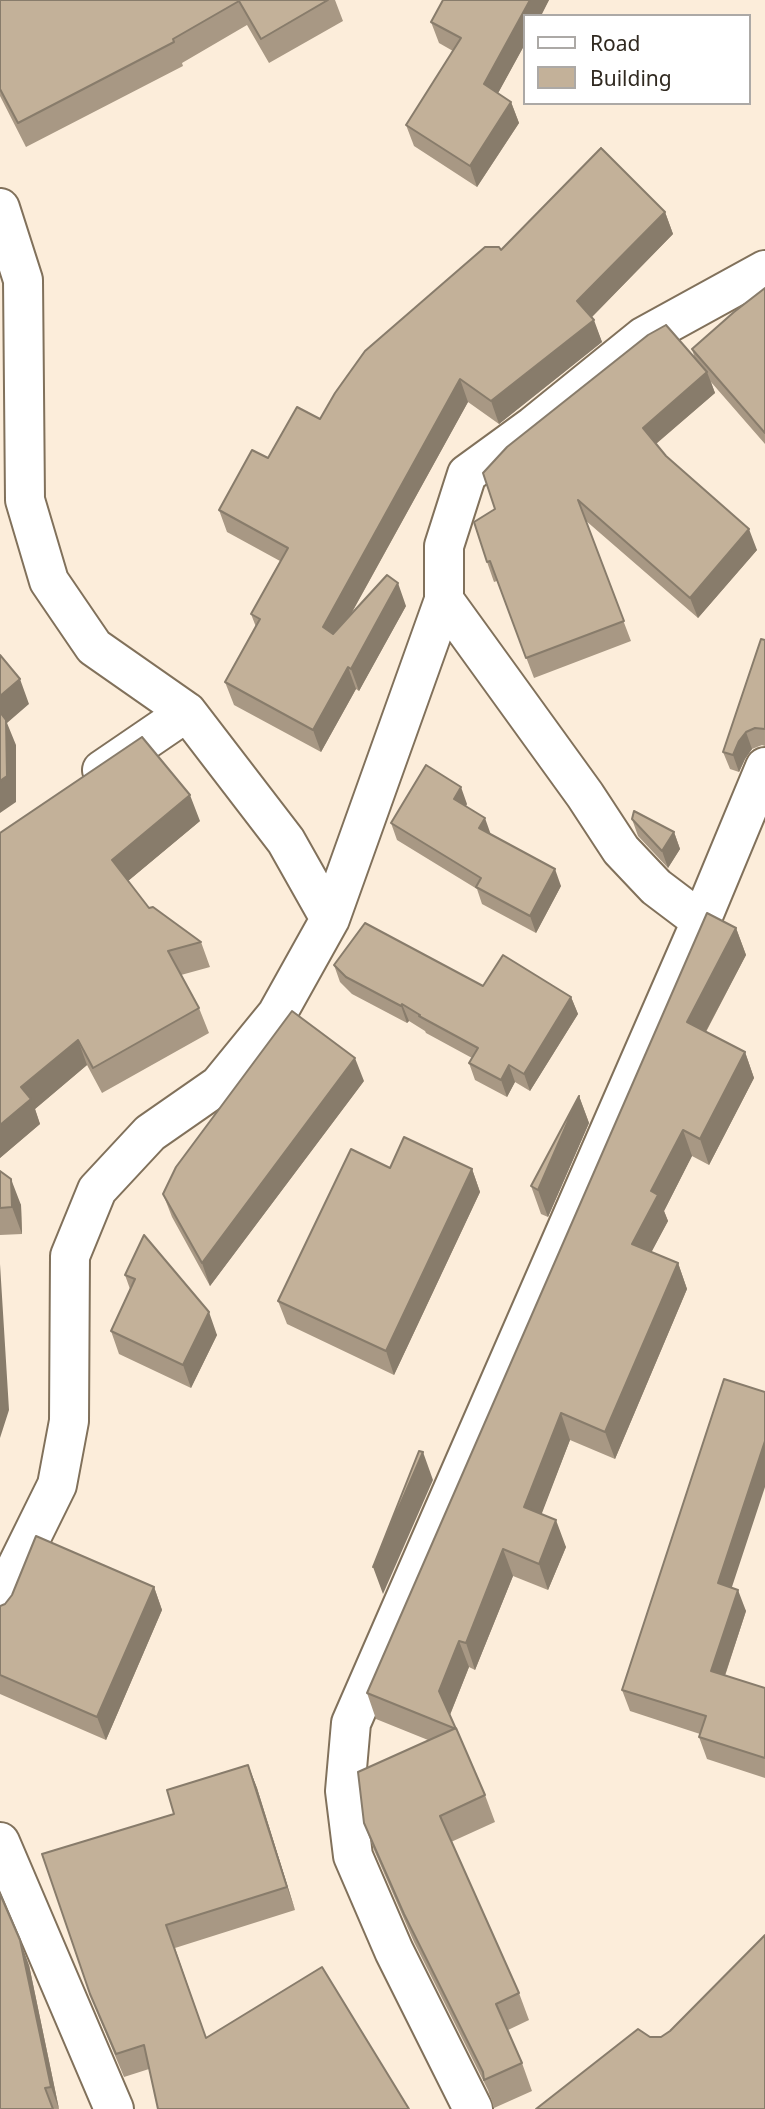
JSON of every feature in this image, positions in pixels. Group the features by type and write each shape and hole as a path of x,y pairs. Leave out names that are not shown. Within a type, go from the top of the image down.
{"street":[{"path":"0,208 23,280 25,500 49,580 94,647 187,712 286,841 330,919"},
{"path":"0,1610 17,1566 57,1485 69,1421 70,1256 97,1191 150,1133 219,1085 277,1014 330,919 443,600 444,547 467,474 533,426 643,337 765,270"},
{"path":"443,600 585,795 621,850 656,887 701,921"},
{"path":"77,787 187,712"},
{"path":"473,2109 394,1951 353,1856 345,1791 351,1723 701,921 765,767"},
{"path":"0,1842 114,2109"}],"building":[{"path":"0,0 328,0 261,39 239,1 173,39 174,42 18,123 0,89"},
{"path":"443,0 530,0 484,84 511,102 470,166 406,125 461,38 431,22"},
{"path":"601,148 665,212 577,301 594,320 491,401 460,379 323,627 333,634 387,575 398,583 351,669 348,667 313,730 225,682 260,619 251,614 288,548 219,510 252,450 268,458 297,407 320,419 365,351 485,247 499,247 501,250"},
{"path":"765,288 765,433 692,349"},
{"path":"666,325 707,372 643,428 666,456 749,529 690,598 578,500 624,621 526,658 490,561 487,562 474,522 495,509 483,473 507,447 648,335"},
{"path":"761,639 765,640 765,729 755,728 746,732 733,755 723,752"},
{"path":"0,655 20,679 0,696"},
{"path":"0,712 6,720 7,776 0,781"},
{"path":"142,737 190,795 112,860 149,908 153,907 201,942 168,951 199,1008 93,1068 78,1040 21,1087 31,1099 0,1125 0,833"},
{"path":"426,765 461,787 454,799 485,818 479,828 555,869 530,916 476,887 481,878 391,823"},
{"path":"634,811 674,832 662,851 632,819"},
{"path":"707,913 736,928 687,1022 745,1052 700,1139 683,1130 651,1191 658,1195 632,1244 678,1263 605,1432 561,1413 524,1507 556,1520 539,1564 503,1549 466,1643 459,1641 439,1691 456,1729 367,1693"},
{"path":"365,923 483,986 503,955 571,997 524,1074 509,1065 501,1080 469,1063 478,1048 402,1004 401,1006 346,977 334,965"},
{"path":"292,1011 355,1058 202,1263 163,1194 176,1167"},
{"path":"579,1096 538,1190 531,1186"},
{"path":"404,1137 472,1169 386,1351 278,1301 351,1149 390,1168"},
{"path":"0,1171 11,1179 12,1207 0,1208"},
{"path":"144,1235 209,1312 183,1365 111,1331 135,1279 125,1275"},
{"path":"724,1379 765,1392 765,1441 718,1583 738,1590 711,1671 765,1688 765,1758 699,1737 706,1716 622,1690"},
{"path":"419,1451 423,1452 373,1567"},
{"path":"36,1536 154,1587 97,1717 0,1675 0,1606 12,1595"},
{"path":"456,1728 485,1795 440,1816 519,1993 496,2004 522,2063 484,2080 483,2072 404,1914 364,1823 358,1772"},
{"path":"248,1765 287,1887 166,1925 206,2038 322,1967 409,2109 158,2109 144,2045 116,2054 90,1994 42,1854 174,1814 167,1790"},
{"path":"0,1894 20,1940 51,2087 45,2088 53,2109 0,2109"},
{"path":"765,1935 765,2109 536,2109 638,2029 650,2037 661,2037 670,2031"}]}
